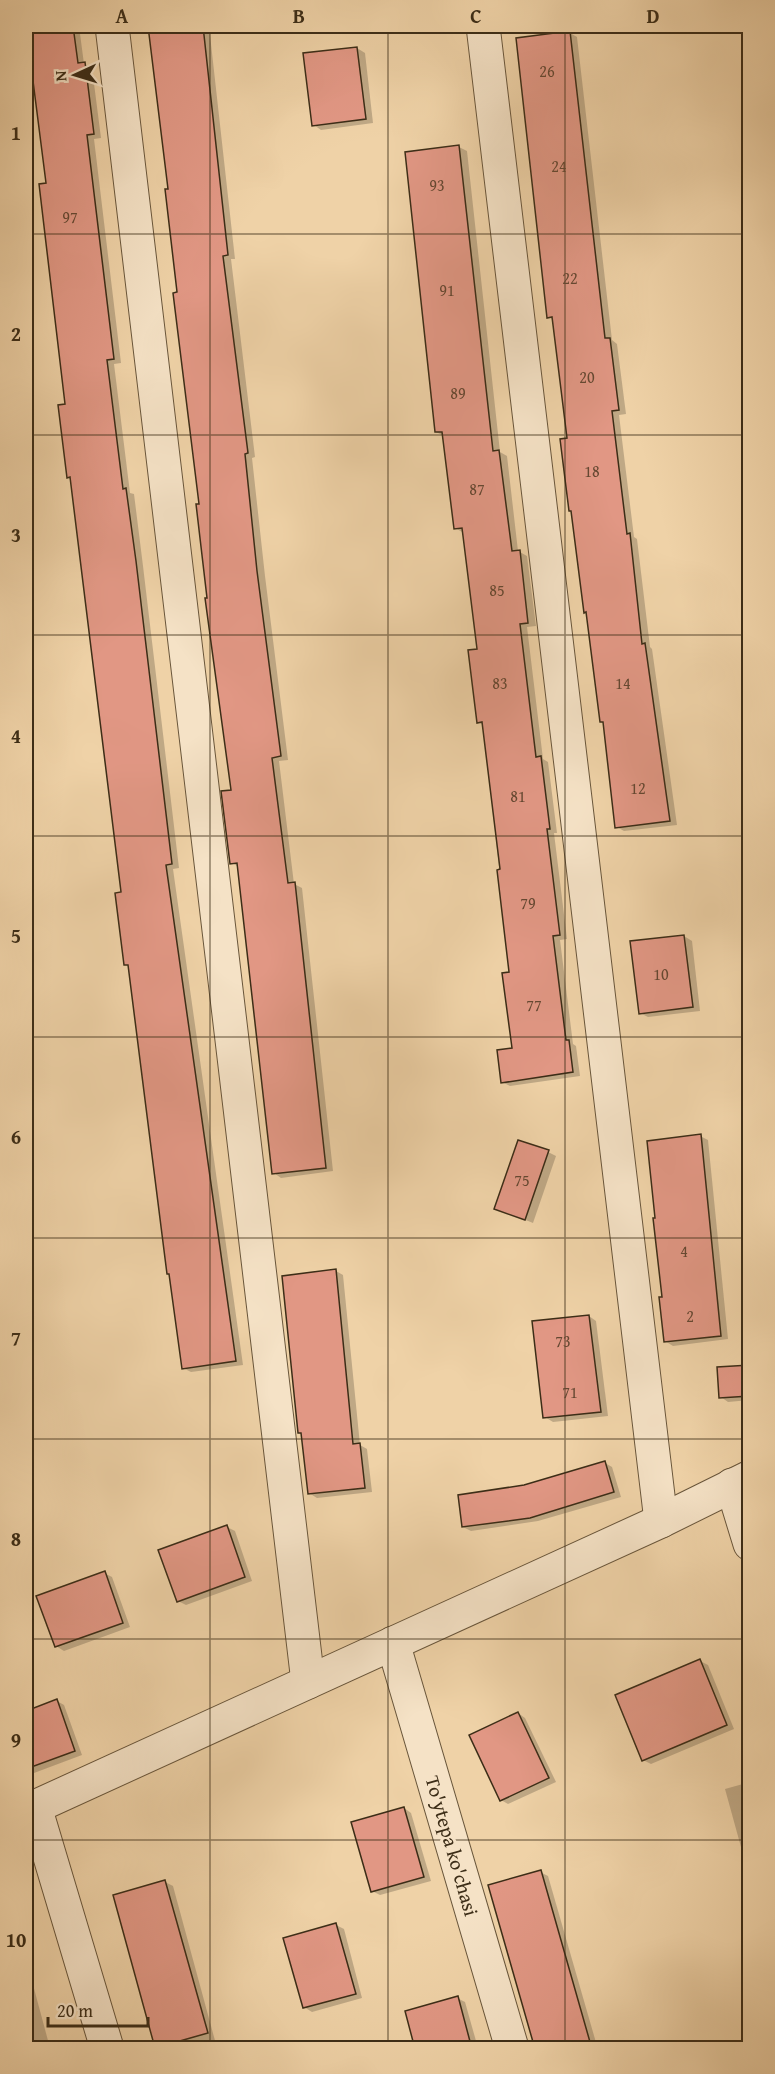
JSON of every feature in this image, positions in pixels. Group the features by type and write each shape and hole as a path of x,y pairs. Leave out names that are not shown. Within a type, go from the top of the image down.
{"street":[{"path":"112,26 308,1682"},
{"path":"483,26 661,1521"},
{"path":"107,2049 30,1809 661,1521 741,1481 750,1544"},
{"name":"To'ytepa ko'chasi","path":"393,1643 512,2049"}],"building":[{"path":"26,26 73,26 78,63 85,62 94,134 87,135 114,359 107,360 123,489 126,488 136,561 172,864 166,865 236,1361 182,1369 169,1274 167,1274 128,965 124,965 115,893 121,892 70,477 67,478 58,405 65,404 39,184 46,183"},
{"path":"148,26 203,26 228,255 223,256 248,453 245,454 257,571 281,756 272,758 288,883 295,882 326,1168 272,1174 237,863 230,864 221,791 231,790 205,598 207,598 196,504 199,504 173,293 177,292 165,189 168,189"},
{"path":"570,31 605,338 610,338 619,410 612,411 627,534 630,533 642,644 645,643 670,821 615,828 603,722 600,722 586,612 584,613 571,511 569,511 560,439 567,438 552,317 547,318 516,38"},
{"path":"357,47 366,119 312,126 303,53"},
{"path":"459,145 493,451 499,450 512,551 520,550 528,623 520,624 536,757 541,756 550,829 547,829 560,935 553,936 566,1040 569,1040 573,1072 501,1083 497,1050 512,1048 502,973 509,972 497,870 500,869 482,722 477,723 468,650 477,649 462,528 454,529 442,432 435,432 405,152"},
{"path":"684,935 693,1007 639,1014 630,941"},
{"path":"701,1134 721,1336 664,1342 647,1141"},
{"path":"518,1140 549,1150 525,1220 494,1209"},
{"path":"336,1269 353,1444 360,1443 365,1488 308,1494 301,1433 298,1433 282,1276"},
{"path":"589,1315 601,1412 543,1418 532,1321"},
{"path":"750,1365 750,1396 719,1398 717,1367"},
{"path":"605,1461 614,1492 530,1518 462,1527 458,1495 524,1485"},
{"path":"227,1525 245,1577 177,1602 158,1550"},
{"path":"105,1571 123,1623 55,1647 36,1596"},
{"path":"700,1659 727,1725 642,1761 615,1695"},
{"path":"57,1699 75,1751 26,1769 26,1711"},
{"path":"518,1712 549,1778 500,1801 469,1735"},
{"path":"404,1807 424,1877 371,1892 351,1822"},
{"path":"541,1870 590,2042 567,2049 535,2049 488,1885"},
{"path":"165,1880 208,2033 155,2048 113,1895"},
{"path":"336,1923 356,1994 303,2008 283,1938"},
{"path":"458,1996 472,2049 415,2049 405,2011"}]}
